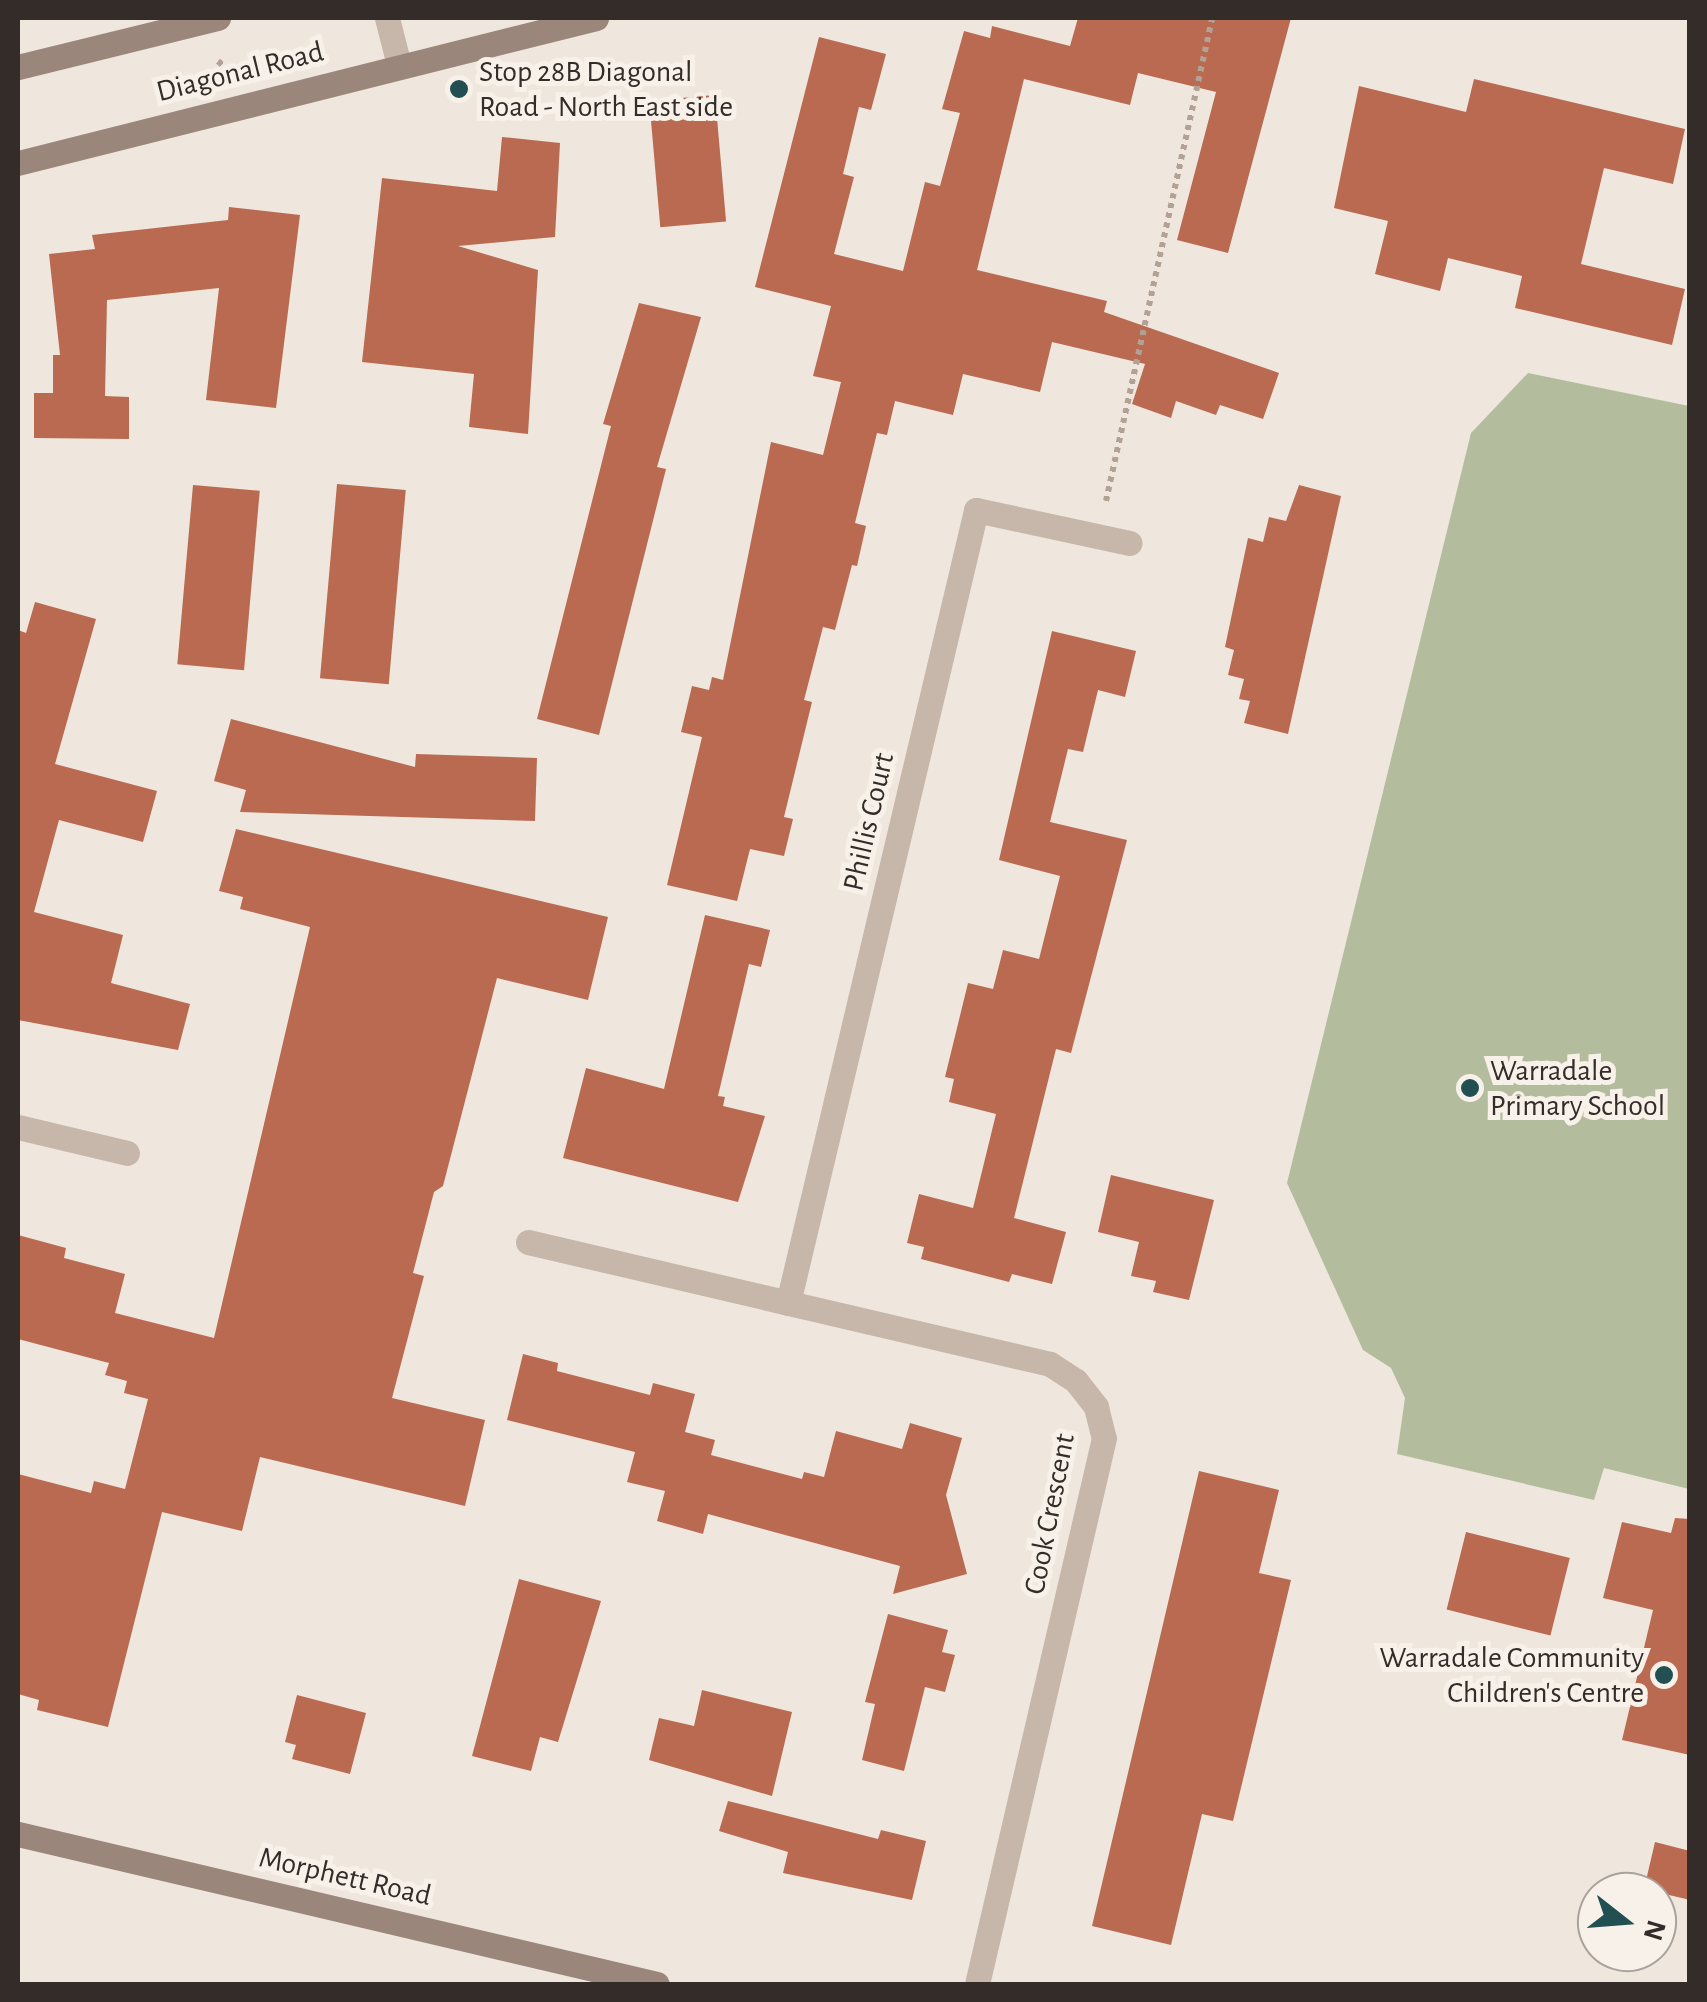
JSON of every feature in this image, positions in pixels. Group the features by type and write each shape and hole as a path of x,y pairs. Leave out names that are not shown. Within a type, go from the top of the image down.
{"main road":[{"name":"Diagonal Road","path":"18,67 218,18"},
{"name":"Diagonal Road","path":"18,164 596,18"},
{"name":"Morphett Road","path":"18,1834 658,1984"}],"street":[{"path":"387,18 399,65"},
{"name":"Phillis Court","path":"788,1303 976,510 1130,543"},
{"path":"18,1126 127,1153"},
{"name":"Cook Crescent","path":"528,1242 1050,1364 1076,1381 1096,1406 1104,1438 978,1984"}],"path":[{"path":"1098,536 1212,18"}],"green space":[{"path":"1528,373 1689,406 1689,1489 1604,1468 1594,1500 1397,1454 1405,1398 1391,1368 1363,1350 1287,1183 1471,433"}],"building":[{"path":"1078,18 1291,18 1228,253 1177,240 1216,92 1138,73 1130,105 1024,79 977,270 1107,301 1104,312 1279,373 1263,419 1220,405 1216,415 1176,401 1171,418 1132,404 1145,364 1052,342 1040,392 963,374 953,415 895,401 887,435 877,433 855,523 866,526 857,566 852,565 835,630 823,627 804,700 812,702 784,817 793,819 784,856 750,849 737,901 667,885 702,737 681,732 692,686 709,690 712,677 723,680 771,442 823,455 841,382 813,376 831,306 755,287 819,37 886,54 871,110 859,107 843,174 854,177 834,254 903,271 925,182 940,186 960,113 942,109 964,31 990,38 992,26 1070,46"},
{"path":"1474,79 1685,129 1673,184 1604,168 1581,264 1685,289 1672,345 1515,308 1522,276 1448,258 1440,291 1375,274 1388,221 1334,208 1359,86 1466,112"},
{"path":"715,95 726,222 660,227 649,101"},
{"path":"502,137 560,143 555,237 458,246 538,270 528,434 469,427 474,374 362,362 382,178 497,191"},
{"path":"229,207 300,215 276,408 206,400 219,288 107,300 105,396 129,397 129,439 34,438 34,393 53,393 53,355 60,355 49,254 95,249 92,235 228,220"},
{"path":"639,303 701,317 657,467 666,469 599,735 537,719 611,426 603,424"},
{"path":"337,484 406,490 389,684 320,678"},
{"path":"193,485 260,491 244,670 177,664"},
{"path":"1299,485 1341,496 1288,734 1244,723 1250,701 1239,699 1244,679 1228,675 1234,650 1225,647 1248,538 1263,542 1269,517 1286,521"},
{"path":"35,602 96,619 55,764 157,791 143,842 59,820 34,912 123,935 111,983 190,1004 178,1050 18,1020 18,630 26,633"},
{"path":"1052,631 1136,651 1125,697 1098,690 1083,752 1068,749 1050,822 1127,840 1071,1053 1056,1049 1014,1218 1066,1232 1052,1284 1012,1274 1009,1282 921,1259 924,1247 907,1243 919,1194 973,1208 996,1114 949,1102 954,1079 945,1077 968,983 993,989 1003,950 1039,959 1060,876 999,860"},
{"path":"231,719 415,767 416,754 537,758 535,821 240,812 246,790 214,781"},
{"path":"236,829 608,917 588,1000 497,978 443,1186 434,1192 413,1273 424,1276 392,1398 485,1420 465,1506 260,1457 242,1531 162,1512 108,1727 37,1710 39,1700 18,1694 18,1474 91,1493 94,1481 125,1489 148,1399 124,1393 127,1381 105,1375 109,1363 18,1339 18,1235 66,1248 64,1258 125,1274 115,1313 214,1338 310,927 240,909 243,897 219,891"},
{"path":"705,915 770,930 761,967 749,964 718,1096 725,1097 723,1106 765,1116 738,1202 563,1158 586,1068 664,1089"},
{"path":"1111,1175 1214,1200 1189,1300 1153,1292 1156,1281 1131,1276 1139,1242 1098,1232"},
{"path":"523,1354 558,1363 557,1371 650,1395 653,1383 695,1394 685,1432 715,1440 711,1455 802,1479 804,1472 824,1477 836,1431 902,1449 910,1423 962,1438 946,1495 967,1574 893,1594 900,1566 708,1514 703,1534 657,1521 665,1491 627,1482 635,1452 507,1420"},
{"path":"1199,1471 1279,1490 1259,1573 1291,1580 1233,1821 1202,1814 1171,1945 1092,1926"},
{"name":"Warradale Community Children's Centre","path":"1675,1518 1690,1519 1690,1755 1622,1740 1653,1610 1603,1598 1622,1522 1671,1533"},
{"path":"1466,1532 1570,1558 1550,1636 1447,1610"},
{"path":"519,1579 601,1601 558,1742 540,1737 531,1771 472,1756"},
{"path":"888,1614 948,1630 942,1652 955,1655 945,1692 925,1687 904,1771 862,1760 875,1704 865,1702"},
{"path":"702,1690 792,1712 772,1796 649,1760 659,1718 694,1726"},
{"path":"297,1695 366,1713 350,1774 292,1759 296,1745 285,1742"},
{"path":"728,1801 878,1839 881,1830 926,1841 912,1900 783,1873 788,1852 719,1831"},
{"path":"1655,1842 1690,1851 1690,1900 1677,1897 1677,1872 1648,1872"}],"place":[{"name":"Stop 28B Diagonal Road - North East side","path":"459,89"},
{"name":"Warradale Primary School","path":"1470,1088"},
{"name":"Warradale Community Children's Centre","path":"1664,1675"}]}
